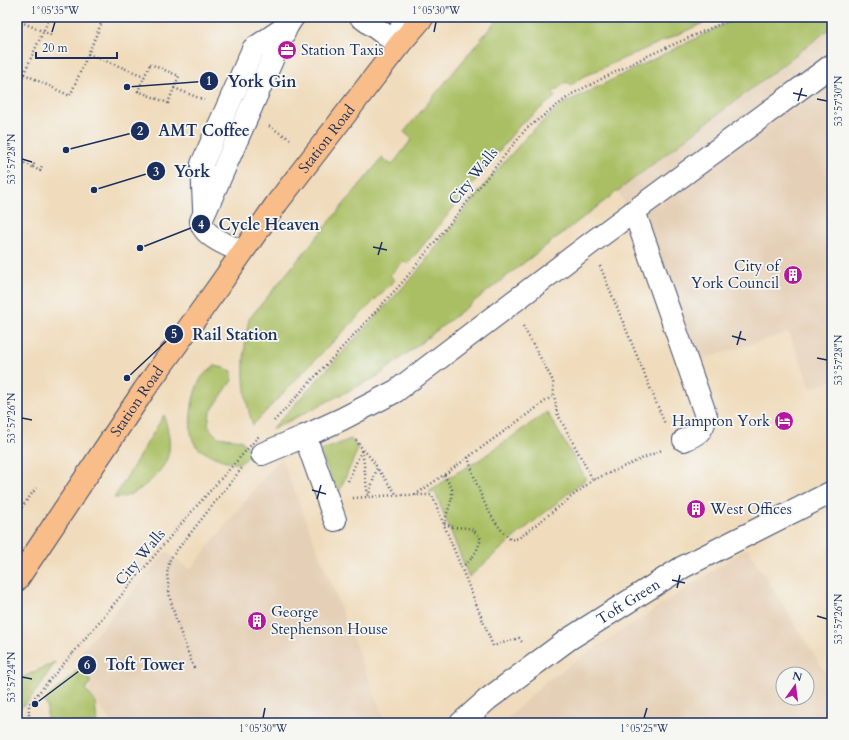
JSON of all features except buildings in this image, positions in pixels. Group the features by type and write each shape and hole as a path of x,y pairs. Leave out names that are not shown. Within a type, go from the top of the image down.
{"main road":[{"name":"Station Road","path":"17,580 144,390 277,203 399,45 423,17"}],"street":[{"path":"361,17 399,45"},
{"path":"399,45 399,34 405,17"},
{"path":"242,252 206,232 201,227 201,221 204,213 202,164 252,49 290,21"},
{"path":"261,445 305,436 396,391 591,243 832,65"},
{"path":"634,212 706,416 704,426 701,431 678,442"},
{"path":"305,436 335,520"},
{"name":"Toft Green","path":"461,723 488,699 569,639 683,568 832,492"}],"path":[{"path":"17,88 50,17"},
{"path":"24,74 70,96 104,17"},
{"name":"City Walls","path":"284,410 401,284 526,129 572,94 645,57 736,17"},
{"path":"17,20 53,36"},
{"path":"88,54 144,76"},
{"path":"150,64 179,76 168,103 138,91 144,76 150,64"},
{"path":"17,160 40,171 42,165"},
{"path":"33,167 35,162"},
{"path":"468,457 476,486 487,508 503,532 511,540 519,538 593,480 678,442 591,243"},
{"path":"511,304 553,382 557,413 593,480"},
{"path":"415,495 554,395"},
{"path":"357,441 362,449 373,460 377,468 397,495"},
{"path":"194,668 177,623 170,598 167,574 170,559 261,445"},
{"name":"City Walls","path":"29,723 29,704 38,693 186,518 261,445"},
{"path":"327,500 340,499 362,449"},
{"path":"362,449 368,497"},
{"path":"368,497 377,468"},
{"path":"444,475 452,490 452,498 444,523"},
{"path":"17,514 36,488"},
{"path":"356,498 397,495 432,495 493,646 519,638 538,663"},
{"path":"444,523 455,528 472,528 481,539 474,556 468,563 461,567"}],"shaded area":[{"path":"832,28 832,381 811,388 789,333 692,362 618,190"},
{"path":"281,457 386,723 111,723 88,689 94,682 76,658 166,552 190,569"},
{"path":"747,548 832,683 832,723 503,723 546,681"}],"green space":[{"path":"499,17 717,17 582,77 571,86 567,82 553,92 555,97 520,125 408,264 404,261 390,275 395,280 305,370 253,425 246,399 244,373 245,346 249,319 382,158 392,165 412,139 404,132"},
{"path":"739,17 832,17 832,27 378,376 271,430 415,274 485,184 529,134 561,105"},
{"path":"214,366 232,371 232,380 210,413 208,424 211,430 218,437 241,440 250,453 243,462 230,462 211,455 197,447 193,441 191,434 191,415 196,388 205,373"},
{"path":"547,412 586,479 511,540 469,577 435,492 429,492 451,476 479,460"},
{"path":"164,415 169,435 169,450 162,468 146,485 127,496 114,498"},
{"path":"351,439 358,449 338,494 320,451"},
{"path":"55,662 32,696 22,707 17,709 17,681"},
{"path":"81,667 91,682 85,689 95,701 97,723 47,723 47,707 44,701"}],"place":[{"name":"Station Taxis","path":"287,50"},
{"name":"York Gin","path":"127,87"},
{"name":"AMT Coffee","path":"66,150"},
{"name":"York","path":"94,190"},
{"name":"Cycle Heaven","path":"140,248"},
{"name":"City of York Council","path":"793,275"},
{"name":"Rail Station","path":"127,378"},
{"name":"Hampton York","path":"784,421"},
{"name":"West Offices","path":"696,509"},
{"name":"George Stephenson House","path":"257,621"},
{"name":"Toft Tower","path":"35,704"}]}
